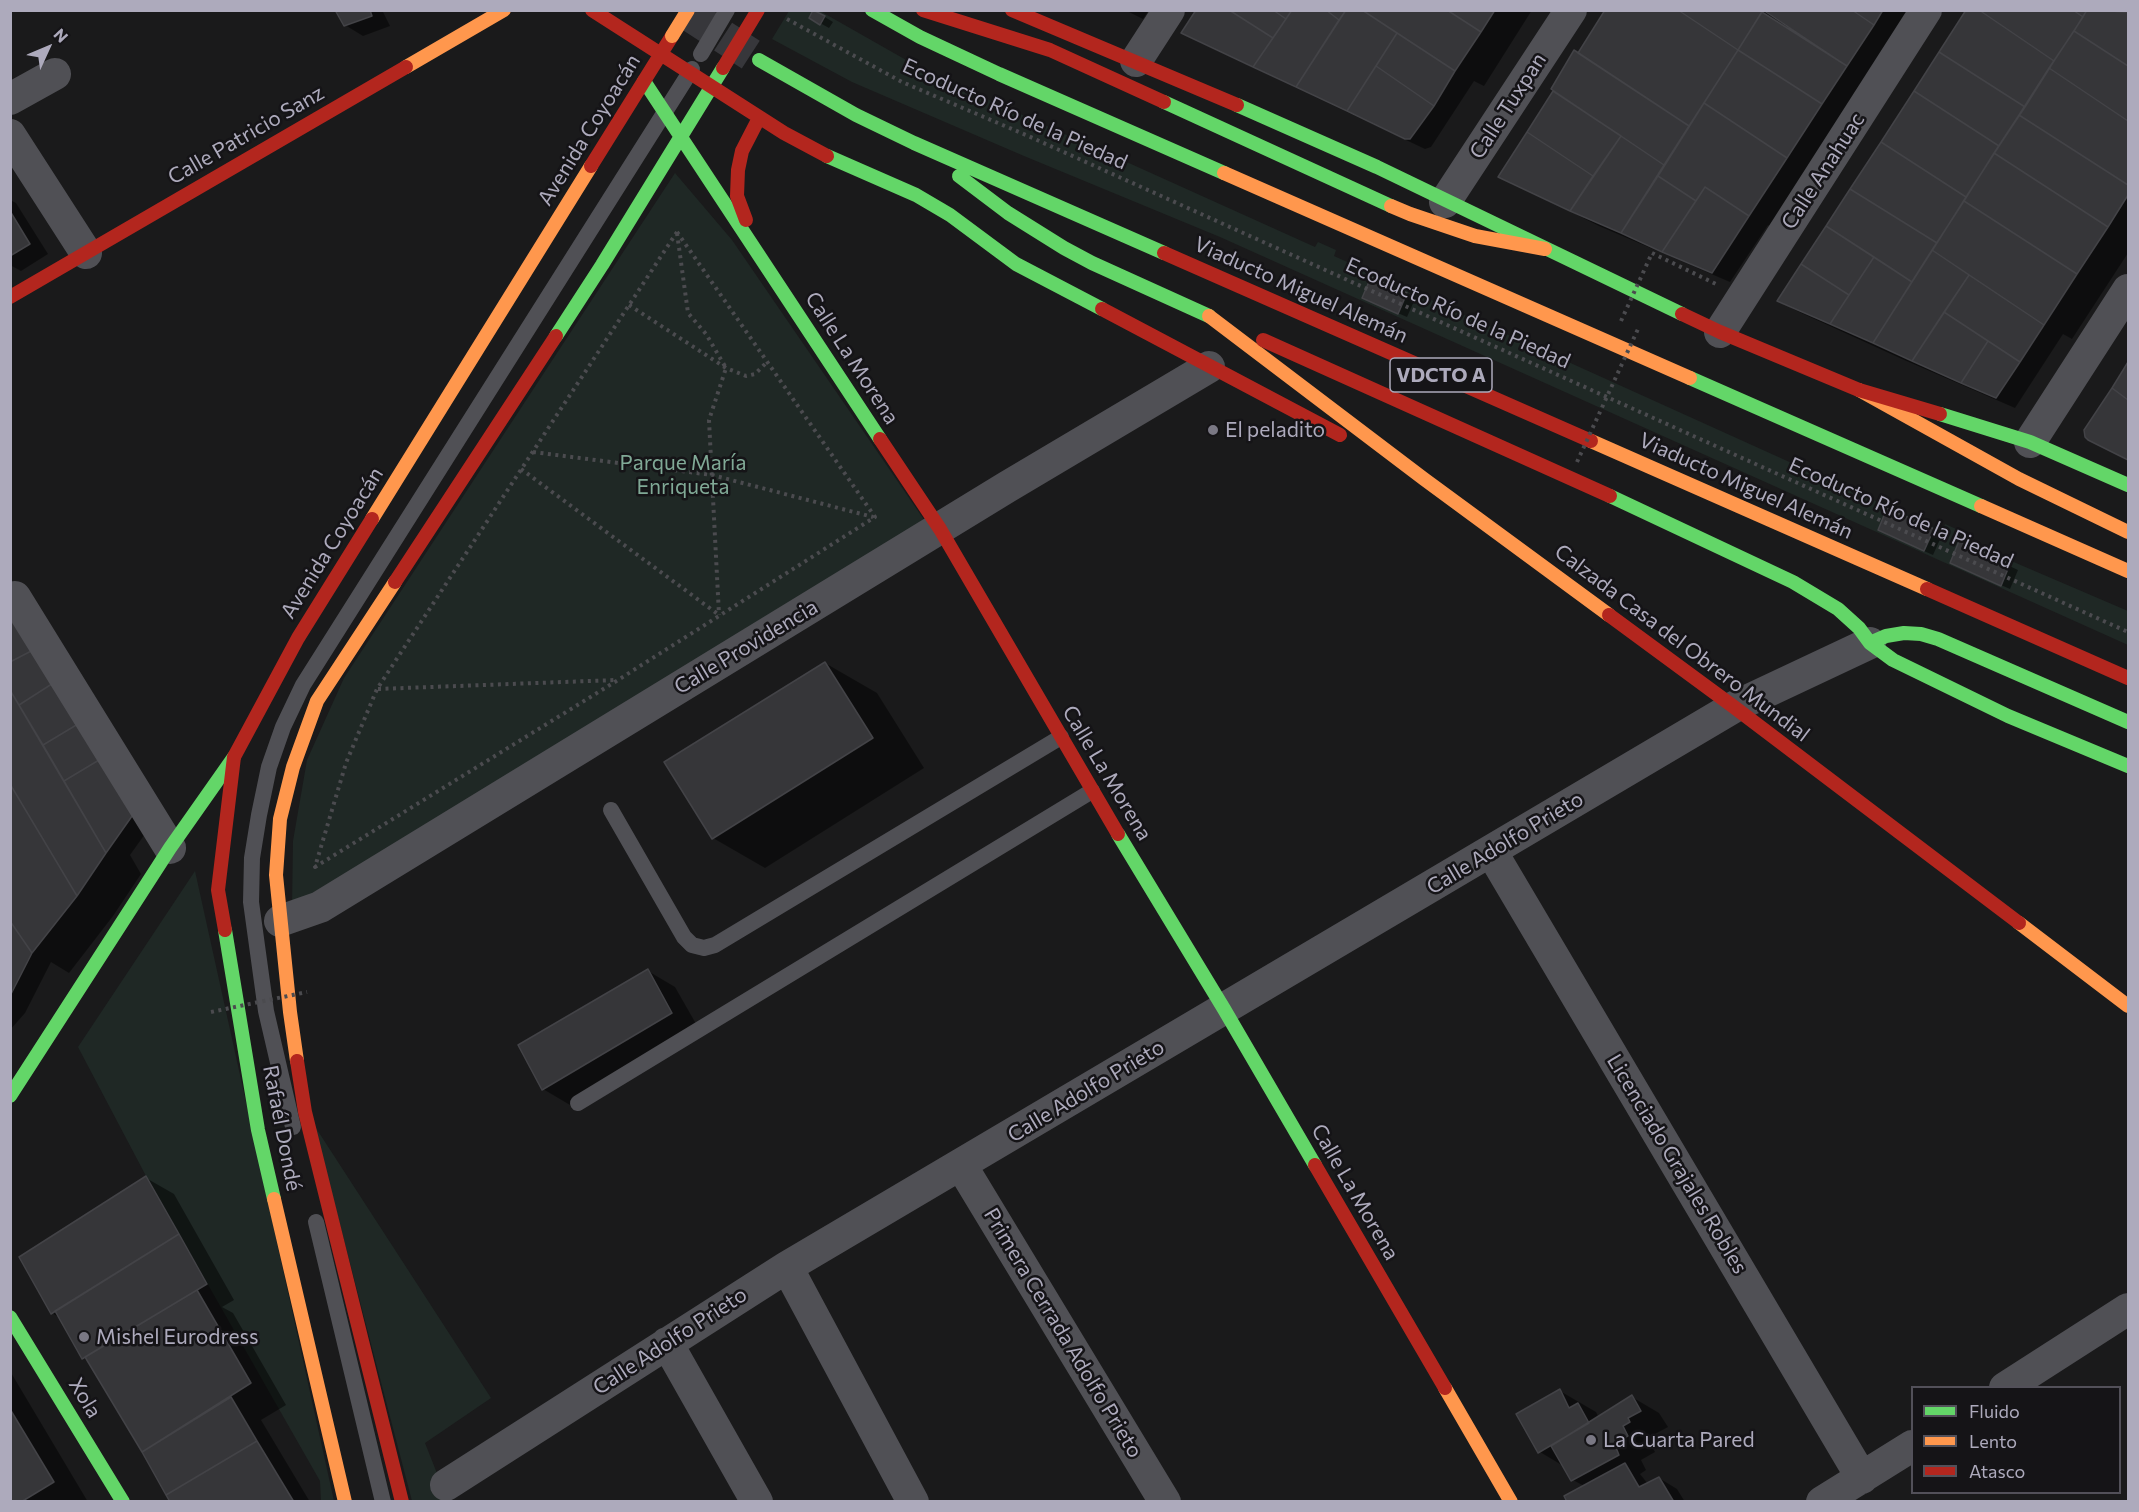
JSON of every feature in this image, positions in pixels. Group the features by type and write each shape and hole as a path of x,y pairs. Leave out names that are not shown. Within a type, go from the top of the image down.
{"main road":[{"name":"Calle Patricio Sanz","path":"10,297 504,10"},
{"path":"592,10 759,118 838,162 916,195 950,215 1016,264 1425,478"},
{"name":"Avenida Coyoacán","path":"10,1096 170,848 234,758 298,638 688,10"},
{"path":"681,137 758,10"},
{"path":"872,10 920,37 1010,79 2128,571"},
{"path":"923,10 1050,50 1431,222 1475,236 1545,249"},
{"path":"1012,10 1136,61 1377,167 1445,202 1720,332 1859,390 2030,442 2128,485"},
{"name":"Viaducto Miguel Alemán","path":"759,60 855,115 914,142 2128,678"},
{"name":"Calle La Morena","path":"644,81 940,529 1092,791 1224,1009 1511,1502"},
{"path":"759,118 742,151 736,184 741,208 763,261"},
{"name":"Rafaél Dondé","path":"402,1502 305,1112 290,1012 276,875 280,819 293,767 317,701 590,285 681,137"},
{"path":"914,142 1008,213 1092,263 1534,461 1793,582 1844,614 1859,628 1870,643 1893,660 2008,716 2128,766"},
{"name":"Calzada Casa del Obrero Mundial","path":"1209,316 1734,707 2128,1006"},
{"path":"1859,390 2019,479 2128,532"},
{"path":"1870,643 1886,636 1904,633 1929,636 2128,722"},
{"name":"Rafaél Dondé","path":"234,758 218,890 258,1130 345,1502"},
{"name":"Xola","path":"10,1317 123,1502"}],"street":[{"path":"1136,61 1169,10"},
{"name":"Calle Tuxpan","path":"1445,202 1571,10"},
{"name":"Calle Anahuac","path":"1720,332 1926,10"},
{"path":"10,99 55,74"},
{"path":"15,153 86,253"},
{"path":"2030,442 2128,290"},
{"name":"Calle Providencia","path":"280,921 320,907 1209,367"},
{"path":"15,597 170,848"},
{"name":"Calle Adolfo Prieto","path":"446,1485 787,1267 1734,707 1870,643"},
{"name":"Licenciado Grajales Robles","path":"1491,851 1862,1478"},
{"name":"Primera Cerrada Adolfo Prieto","path":"961,1165 1165,1502"},
{"path":"787,1267 914,1502"},
{"path":"2008,1386 2128,1309"},
{"path":"668,1343 757,1502"},
{"path":"1822,1502 1911,1447"}],"lane":[{"path":"383,1502 266,1011 251,902 252,858 259,815 283,727 303,685 666,114 727,10"},
{"path":"611,810 684,937 693,945 704,948 715,945 1061,737"},
{"path":"578,1103 1092,791"}],"path":[{"name":"Ecoducto Río de la Piedad","path":"779,15 902,82 1026,135 2128,632"},
{"path":"676,232 377,689 346,763 315,867 618,680 875,517"},
{"path":"676,232 875,517"},
{"path":"676,232 688,313 706,334 726,368 708,420 719,615"},
{"path":"1621,321 1652,253 1697,275"},
{"path":"629,305 726,368 746,376 754,374 767,362"},
{"path":"1576,462 1638,328"},
{"path":"533,452 712,475 875,517"},
{"path":"521,469 719,615"},
{"path":"377,689 618,680"},
{"path":"211,1012 307,992"}],"green space":[{"path":"789,11 820,11 922,69 956,85 1315,247 1318,242 1336,250 1334,256 1942,531 1945,524 1963,532 1960,539 2128,611 2128,645 1220,237 852,82 772,39"},
{"name":"Parque María Enriqueta","path":"675,173 732,240 929,527 292,908 293,841 307,760 344,678"},
{"path":"195,871 334,1501 321,1501 320,1481 146,1176 78,1047"},
{"path":"314,1125 491,1398 425,1443 448,1501 412,1501"}],"building":[{"path":"335,10 370,10 372,16 344,26"},
{"path":"813,10 825,16 820,25 809,18"},
{"path":"1196,10 1229,10 1273,38 1253,67 1181,33"},
{"path":"1229,10 1273,10 1286,19 1273,38"},
{"path":"1273,10 1292,10 1286,19"},
{"path":"1292,10 1326,10 1339,20 1296,87 1253,67"},
{"path":"1326,10 1346,10 1339,20"},
{"path":"1346,10 1362,10 1397,33 1347,111 1296,87"},
{"path":"1362,10 1447,10 1481,32 1455,71"},
{"path":"1447,10 1495,10 1481,32"},
{"path":"1605,10 1678,10 1738,50 1689,126 1578,53"},
{"path":"1678,10 1763,10 1738,50"},
{"path":"1763,10 1852,10 1874,25 1847,66"},
{"path":"1852,10 1883,10 1874,25"},
{"path":"1966,10 1979,10 2054,61 2025,107 1939,52"},
{"path":"1979,10 2073,10 2083,17 2054,61"},
{"path":"2073,10 2087,10 2083,17"},
{"path":"2087,10 2128,12 2128,66 2074,31"},
{"path":"1762,12 1847,66 1822,104 1738,50"},
{"path":"2074,31 2128,66 2128,121 2049,68"},
{"path":"1397,33 1455,71 1434,106 1376,66"},
{"path":"1574,50 1689,126 1664,165 1551,89"},
{"path":"1738,50 1822,104 1787,158 1704,103"},
{"path":"1939,52 2025,107 1999,146 1914,91"},
{"path":"1376,66 1434,106 1410,139 1405,139 1347,111"},
{"path":"2049,68 2128,121 2128,185 2019,115"},
{"path":"1553,91 1621,136 1593,176 1527,132"},
{"path":"1914,91 1999,146 1966,197 1881,142"},
{"path":"1704,103 1787,158 1749,216 1705,187 1696,201 1658,176"},
{"path":"2019,115 2128,185 2128,195 2108,227 1994,153"},
{"path":"1527,132 1593,176 1570,211 1498,177"},
{"path":"1621,136 1664,165 1621,233 1570,211"},
{"path":"1881,142 1966,197 1937,243 1850,189"},
{"path":"1994,153 2108,227 2077,274 1964,201"},
{"path":"1658,176 1696,201 1662,252 1621,233"},
{"path":"1705,187 1749,216 1712,273 1662,252"},
{"path":"1850,189 1937,243 1912,282 1826,226"},
{"path":"1964,201 2077,274 2044,325 1932,250"},
{"path":"10,211 30,244 10,256"},
{"path":"1826,226 1874,257 1849,295 1801,264"},
{"path":"1932,250 1969,275 1912,361 1873,343"},
{"path":"1874,257 1912,282 1873,343 1830,324"},
{"path":"1801,264 1849,295 1830,324 1777,301"},
{"path":"1969,275 2044,325 2020,362 1944,312"},
{"path":"1371,277 1407,293 1398,314 1362,298"},
{"path":"1944,312 1988,341 1961,383 1912,361"},
{"path":"1988,341 2020,362 1996,398 1961,383"},
{"path":"2128,362 2128,400 2112,388"},
{"path":"2112,388 2128,400 2128,460 2085,437 2084,430"},
{"path":"1887,508 1934,529 1924,551 1878,530"},
{"path":"1959,541 2010,564 2001,586 1950,563"},
{"path":"10,606 37,648 10,662"},
{"path":"37,648 58,680 19,705 10,690 10,662"},
{"path":"825,662 873,738 712,839 664,762"},
{"path":"58,680 83,721 43,745 19,705"},
{"path":"10,690 106,853 77,896 10,784"},
{"path":"83,721 104,757 64,781 43,745"},
{"path":"104,757 137,809 106,853 64,781"},
{"path":"10,784 77,896 32,953 10,921"},
{"path":"10,921 32,953 10,996"},
{"path":"648,969 672,1013 542,1090 518,1045"},
{"path":"146,1176 179,1234 51,1314 19,1257"},
{"path":"179,1234 207,1284 82,1359 55,1311"},
{"path":"197,1290 251,1383 142,1452 85,1357"},
{"path":"1560,1389 1569,1408 1578,1403 1589,1423 1538,1453 1516,1414"},
{"name":"La Cuarta Pared","path":"1632,1395 1641,1411 1628,1418 1630,1422 1623,1426 1628,1436 1615,1445 1619,1455 1571,1481 1551,1446"},
{"path":"231,1397 257,1441 166,1495 142,1452"},
{"path":"10,1409 54,1482 21,1502 10,1502"},
{"path":"257,1441 294,1502 170,1502 166,1495"},
{"path":"1625,1463 1639,1487 1659,1477 1674,1502 1567,1502 1564,1496"}],"tunnel":[{"path":"682,10 759,60"}],"traffic: fast":[{"path":"872,10 920,37 999,74 1224,173"},
{"path":"759,60 856,115 914,143 1164,253"},
{"path":"556,336 723,68"},
{"path":"644,81 880,439"},
{"path":"1164,102 1391,206"},
{"path":"1237,105 1377,167 1682,314"},
{"path":"827,156 916,195 950,215 1016,264 1102,309"},
{"path":"959,176 1008,213 1064,248 1209,316"},
{"path":"1690,378 1981,506"},
{"path":"1940,414 2030,442 2128,485"},
{"path":"1610,496 1793,582 1838,609 1859,628 1870,643 1893,660 2008,716 2128,766"},
{"path":"1870,643 1886,636 1904,633 1921,634 1938,639 2128,722"},
{"path":"10,1096 170,848 234,757"},
{"path":"1118,834 1315,1165"},
{"path":"225,930 258,1130 274,1199"},
{"path":"10,1317 123,1502"}],"traffic: slow":[{"path":"406,67 504,10"},
{"path":"672,36 688,10"},
{"path":"372,519 591,166"},
{"path":"1224,173 1690,378"},
{"path":"1391,206 1475,236 1545,249"},
{"path":"1209,316 1424,479 1609,615"},
{"path":"1859,390 2019,479 2128,532"},
{"path":"1591,441 1927,589"},
{"path":"1981,506 2128,571"},
{"path":"297,1061 276,875 280,819 293,767 317,701 395,582"},
{"path":"2019,923 2128,1006"},
{"path":"274,1199 345,1502"},
{"path":"1445,1388 1511,1502"}],"traffic: jam":[{"path":"592,10 784,133 827,156"},
{"path":"723,68 758,10"},
{"path":"923,10 1050,50 1164,102"},
{"path":"1012,10 1237,105"},
{"path":"591,166 672,36"},
{"path":"10,297 406,67"},
{"path":"746,220 737,196 738,170 742,151 759,118"},
{"path":"1164,253 1591,441"},
{"path":"1102,309 1340,435"},
{"path":"1682,314 1859,390 1940,414"},
{"path":"395,582 556,336"},
{"path":"1263,340 1610,496"},
{"path":"880,439 940,529 1118,834"},
{"path":"225,930 218,890 234,757 298,638 372,519"},
{"path":"1927,589 2128,678"},
{"path":"1609,615 2019,923"},
{"path":"297,1061 305,1112 402,1502"},
{"path":"1315,1165 1445,1388"}],"place":[{"name":"El peladito","path":"1213,430"},
{"name":"Mishel Eurodress","path":"84,1337"},
{"name":"La Cuarta Pared","path":"1591,1440"}]}
